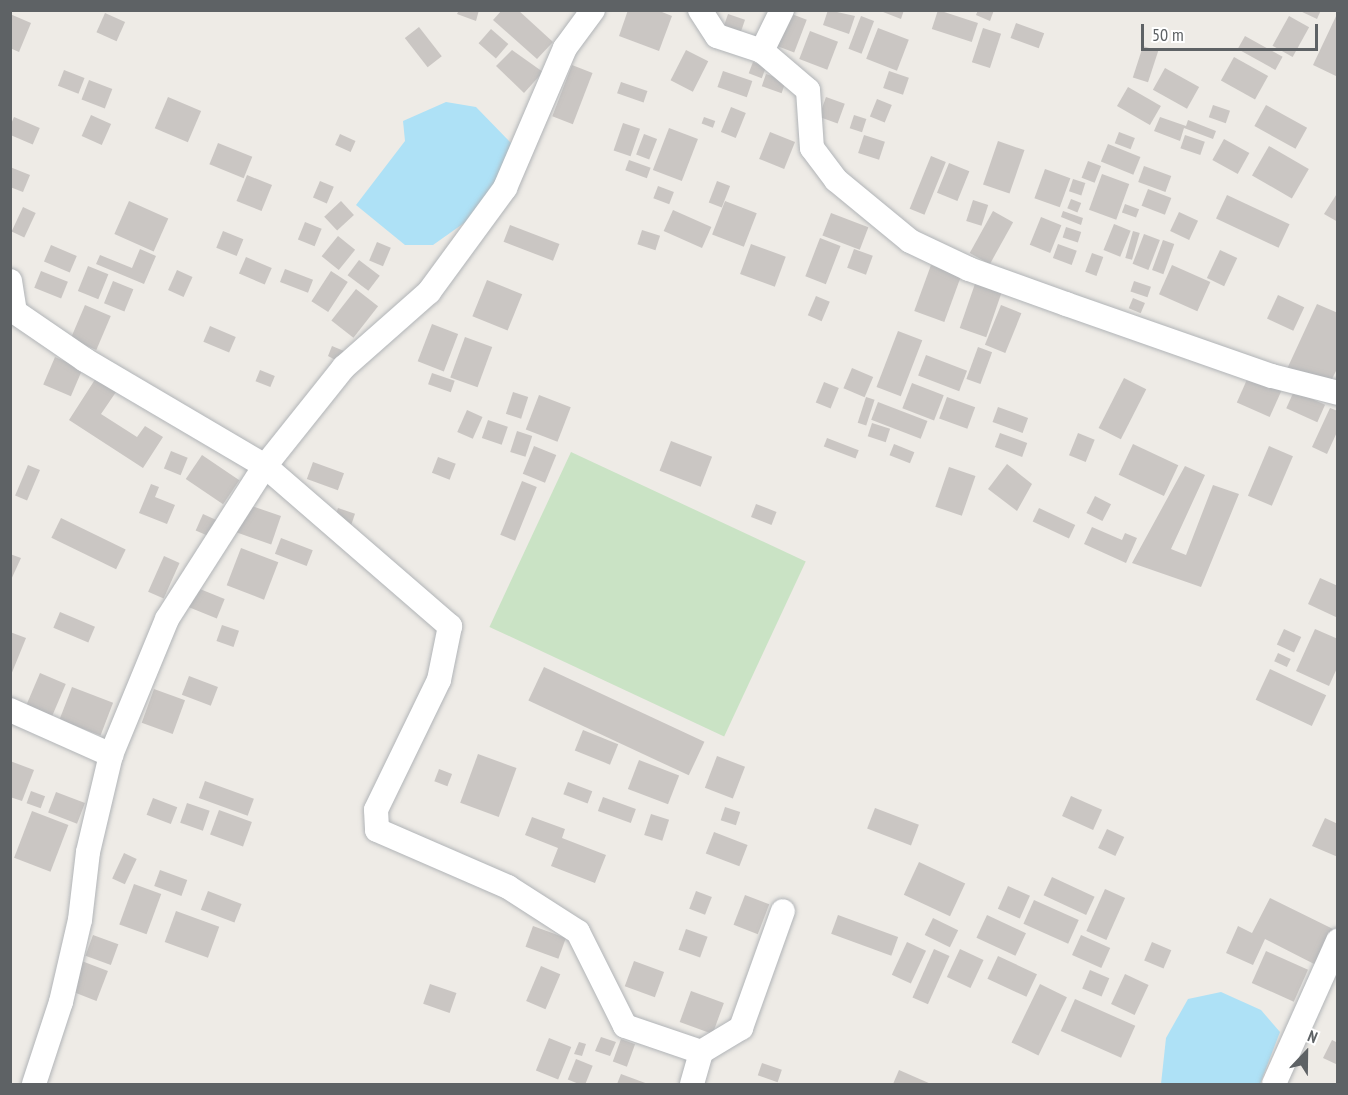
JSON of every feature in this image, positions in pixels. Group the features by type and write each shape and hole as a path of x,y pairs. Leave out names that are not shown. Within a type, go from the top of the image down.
{"street":[{"path":"34,1084 61,1002 78,930 88,852 111,754 167,619 265,466 344,367 429,292 505,188 565,48 593,10"},
{"path":"700,10 717,36 762,51 807,90 812,148 836,180 910,241 969,269 1066,304 1272,376 1338,393"},
{"path":"762,51 782,10"},
{"path":"10,281 15,312 85,360 265,466 373,564 450,626 439,680 376,810 377,830 508,887 578,932 625,1026 701,1052"},
{"path":"10,710 111,754"},
{"path":"692,1084 701,1052 741,1028 783,911"},
{"path":"1274,1084 1338,940"}],"green space":[{"path":"571,452 806,561 724,736 489,627"}],"water":[{"path":"446,102 476,107 512,144 505,176 474,216 433,245 405,245 356,205 405,141 403,121"},
{"path":"1221,992 1261,1010 1280,1032 1260,1084 1161,1084 1166,1038 1188,999"}],"building":[{"path":"459,10 479,10 476,21 457,14"},
{"path":"502,10 518,10 553,42 537,59 493,20"},
{"path":"628,10 657,10 672,16 659,51 619,36"},
{"path":"828,10 855,16 849,34 823,25"},
{"path":"878,10 904,10 901,19"},
{"path":"938,10 978,23 972,42 932,29"},
{"path":"978,10 994,10 990,21 976,15"},
{"path":"1298,10 1321,10 1317,19"},
{"path":"1338,12 1338,77 1313,65"},
{"path":"105,13 125,22 117,41 96,32"},
{"path":"789,13 807,20 794,52 776,46"},
{"path":"10,14 31,23 19,52 10,48"},
{"path":"728,14 745,20 740,34 723,28"},
{"path":"861,16 874,21 862,54 848,49"},
{"path":"1289,16 1309,27 1293,57 1273,46"},
{"path":"1016,23 1044,33 1039,48 1011,38"},
{"path":"419,27 442,56 428,67 405,38"},
{"path":"878,28 909,40 897,71 866,59"},
{"path":"983,28 1001,34 990,68 972,62"},
{"path":"491,29 508,44 496,58 479,43"},
{"path":"810,31 838,42 827,70 799,59"},
{"path":"1245,36 1283,57 1275,70 1238,49"},
{"path":"1143,46 1158,51 1148,82 1133,77"},
{"path":"512,50 543,72 524,93 496,66"},
{"path":"686,50 708,61 693,92 671,80"},
{"path":"1234,57 1268,76 1255,100 1221,81"},
{"path":"753,62 766,67 762,78 749,73"},
{"path":"572,65 593,73 573,124 552,116"},
{"path":"1165,68 1199,87 1187,109 1153,90"},
{"path":"64,70 85,78 78,94 58,86"},
{"path":"723,71 752,81 747,97 717,87"},
{"path":"889,71 909,78 903,95 883,88"},
{"path":"766,74 786,81 782,93 762,86"},
{"path":"89,80 112,89 105,109 81,100"},
{"path":"621,82 647,91 644,102 617,93"},
{"path":"1128,87 1161,106 1150,125 1117,106"},
{"path":"168,97 201,111 188,142 155,128"},
{"path":"826,97 845,104 838,124 819,117"},
{"path":"877,99 892,105 885,123 870,117"},
{"path":"1213,105 1230,111 1226,123 1209,117"},
{"path":"1266,105 1307,128 1295,149 1254,126"},
{"path":"731,107 746,113 736,138 721,132"},
{"path":"91,115 111,124 102,145 82,136"},
{"path":"854,115 866,119 862,132 850,128"},
{"path":"14,117 40,128 33,145 10,135 10,126"},
{"path":"704,117 715,121 713,128 702,124"},
{"path":"1160,117 1186,126 1188,120 1216,131 1213,139 1184,128 1180,141 1154,131"},
{"path":"623,123 640,129 631,156 614,150"},
{"path":"669,128 698,139 682,181 653,170"},
{"path":"770,132 795,142 784,169 759,159"},
{"path":"1119,132 1135,138 1131,149 1115,143"},
{"path":"340,134 356,141 351,152 335,145"},
{"path":"644,134 657,139 649,160 636,155"},
{"path":"864,135 885,142 879,160 858,153"},
{"path":"1185,135 1205,142 1200,155 1180,148"},
{"path":"1224,139 1249,153 1238,174 1212,160"},
{"path":"998,141 1024,150 1009,194 983,184"},
{"path":"218,143 252,157 244,178 209,164"},
{"path":"1108,144 1140,157 1133,175 1101,162"},
{"path":"1269,146 1309,169 1292,198 1252,175"},
{"path":"931,156 946,162 924,215 910,209"},
{"path":"629,160 651,168 647,178 625,170"},
{"path":"1088,161 1101,166 1095,183 1082,178"},
{"path":"949,163 969,171 957,201 937,193"},
{"path":"1144,166 1171,176 1165,192 1138,182"},
{"path":"10,167 30,175 23,192 10,187"},
{"path":"1045,169 1070,178 1060,207 1034,198"},
{"path":"1102,174 1129,184 1116,220 1089,210"},
{"path":"247,175 272,185 262,211 237,201"},
{"path":"1073,179 1085,183 1081,195 1069,191"},
{"path":"320,181 334,187 327,203 313,198"},
{"path":"717,181 730,186 722,207 709,202"},
{"path":"658,186 674,192 669,204 653,198"},
{"path":"1148,189 1171,198 1165,215 1142,206"},
{"path":"1338,192 1338,222 1324,214"},
{"path":"1227,195 1290,224 1279,248 1216,219"},
{"path":"1071,199 1081,203 1077,212 1067,208"},
{"path":"973,200 988,205 981,226 966,221"},
{"path":"129,201 168,218 154,251 114,234"},
{"path":"341,201 354,215 337,231 324,217"},
{"path":"725,201 757,213 744,247 712,235"},
{"path":"1125,204 1139,209 1136,218 1122,212"},
{"path":"23,207 36,213 24,237 12,231"},
{"path":"673,210 711,227 702,248 664,231"},
{"path":"993,211 1013,222 990,264 970,253"},
{"path":"1063,211 1083,218 1081,225 1061,217"},
{"path":"1179,212 1198,221 1189,240 1170,231"},
{"path":"831,213 868,227 860,250 822,235"},
{"path":"1041,217 1061,225 1050,253 1030,245"},
{"path":"305,222 322,229 315,246 298,240"},
{"path":"1114,224 1131,231 1120,257 1104,250"},
{"path":"510,225 559,244 553,261 504,242"},
{"path":"1066,227 1081,232 1078,242 1063,237"},
{"path":"642,230 660,236 655,250 637,244"},
{"path":"223,231 243,239 237,256 216,248"},
{"path":"1133,231 1140,233 1132,260 1125,258"},
{"path":"1144,234 1160,240 1148,270 1133,264"},
{"path":"338,236 355,250 339,270 322,256"},
{"path":"820,238 841,246 826,284 805,276"},
{"path":"1163,240 1174,244 1163,274 1152,270"},
{"path":"377,242 391,248 383,266 369,260"},
{"path":"751,244 786,257 775,287 740,274"},
{"path":"1058,244 1077,251 1072,265 1053,258"},
{"path":"51,245 77,256 70,273 44,262"},
{"path":"140,249 156,256 144,284 96,264 100,255 132,268"},
{"path":"854,249 873,256 866,275 847,268"},
{"path":"1220,250 1237,258 1224,286 1207,278"},
{"path":"1092,253 1103,257 1096,276 1085,272"},
{"path":"246,257 272,268 265,285 239,274"},
{"path":"359,260 380,276 368,291 348,275"},
{"path":"931,265 961,276 944,322 914,311"},
{"path":"1172,265 1210,282 1197,311 1159,294"},
{"path":"88,266 108,274 98,299 78,291"},
{"path":"285,269 313,280 308,293 280,282"},
{"path":"177,270 193,277 184,297 168,290"},
{"path":"41,271 68,282 61,299 34,288"},
{"path":"331,271 348,282 328,312 311,301"},
{"path":"977,278 1003,287 986,337 960,328"},
{"path":"487,280 522,294 508,330 472,316"},
{"path":"113,281 133,289 124,311 104,303"},
{"path":"1134,281 1151,287 1147,297 1130,291"},
{"path":"356,289 378,306 353,338 331,321"},
{"path":"1278,295 1304,307 1293,331 1267,319"},
{"path":"816,296 830,302 822,321 808,315"},
{"path":"1133,298 1145,303 1141,313 1129,308"},
{"path":"1317,304 1338,313 1338,367 1328,387 1287,369"},
{"path":"85,305 111,316 96,350 71,339"},
{"path":"1001,305 1021,313 1005,353 985,345"},
{"path":"432,324 458,334 444,371 418,361"},
{"path":"210,326 236,337 229,353 203,342"},
{"path":"898,331 922,340 901,396 876,387"},
{"path":"465,337 492,347 478,387 450,377"},
{"path":"332,346 344,351 339,362 328,356"},
{"path":"978,347 992,352 980,384 966,379"},
{"path":"926,355 967,371 959,391 918,376"},
{"path":"55,357 83,369 71,396 43,385"},
{"path":"852,368 873,377 865,397 843,388"},
{"path":"260,370 275,376 270,387 256,381"},
{"path":"432,373 455,381 451,392 428,384"},
{"path":"1249,375 1282,390 1270,417 1237,402"},
{"path":"96,378 116,392 101,414 137,437 145,426 163,437 143,468 69,420"},
{"path":"1124,378 1146,389 1121,439 1099,428"},
{"path":"824,382 839,388 831,408 816,402"},
{"path":"912,383 944,395 934,420 902,408"},
{"path":"1294,391 1325,405 1317,422 1286,408"},
{"path":"513,392 528,397 521,419 506,414"},
{"path":"539,395 571,407 557,442 526,430"},
{"path":"866,397 875,400 866,425 858,423"},
{"path":"947,397 975,407 967,429 939,419"},
{"path":"878,402 927,421 921,439 871,420"},
{"path":"998,407 1028,418 1023,433 993,422"},
{"path":"1330,408 1338,411 1338,430 1327,454 1312,447"},
{"path":"467,410 483,417 473,439 457,432"},
{"path":"488,420 508,427 502,445 482,438"},
{"path":"872,423 890,429 886,442 868,436"},
{"path":"517,431 532,436 525,457 510,452"},
{"path":"1000,433 1027,443 1022,457 995,447"},
{"path":"1078,433 1095,440 1086,462 1069,455"},
{"path":"827,438 859,450 856,459 824,446"},
{"path":"671,441 712,457 701,487 660,471"},
{"path":"894,444 914,452 910,463 890,455"},
{"path":"1133,444 1178,465 1164,496 1119,475"},
{"path":"534,446 556,455 545,483 523,474"},
{"path":"1269,446 1293,456 1272,506 1248,496"},
{"path":"171,451 188,458 181,475 164,469"},
{"path":"202,455 239,480 223,504 186,479"},
{"path":"438,457 456,464 450,480 432,473"},
{"path":"313,462 344,473 338,490 307,479"},
{"path":"1007,464 1032,484 1017,511 988,489"},
{"path":"28,465 40,470 27,500 15,495"},
{"path":"1185,466 1205,475 1171,549 1186,555 1213,485 1239,494 1201,587 1132,563"},
{"path":"949,467 975,476 962,516 935,507"},
{"path":"522,481 537,487 515,541 500,535"},
{"path":"151,484 159,487 155,497 175,505 167,524 139,513"},
{"path":"1095,496 1111,504 1102,521 1086,513"},
{"path":"246,504 281,516 271,544 236,532"},
{"path":"756,504 777,512 772,525 751,517"},
{"path":"338,508 355,514 350,529 333,523"},
{"path":"1039,508 1075,525 1069,538 1033,522"},
{"path":"203,514 219,521 211,537 196,530"},
{"path":"61,518 126,550 116,569 51,538"},
{"path":"1092,527 1122,540 1125,533 1137,538 1126,563 1084,544"},
{"path":"281,538 313,550 307,566 275,554"},
{"path":"241,548 278,562 264,600 227,585"},
{"path":"10,554 21,558 10,582"},
{"path":"164,556 180,563 164,599 148,592"},
{"path":"1320,578 1338,586 1338,618 1308,604"},
{"path":"195,587 225,599 217,618 187,606"},
{"path":"60,612 95,627 88,642 53,628"},
{"path":"222,625 239,631 233,647 216,641"},
{"path":"1284,629 1301,637 1294,652 1277,644"},
{"path":"1315,629 1338,639 1338,666 1329,686 1296,671"},
{"path":"10,632 26,638 11,675 10,675"},
{"path":"1278,653 1291,659 1287,667 1274,661"},
{"path":"544,667 704,742 689,775 528,701"},
{"path":"1270,669 1326,695 1312,726 1256,700"},
{"path":"40,673 66,684 51,718 26,707"},
{"path":"189,676 218,687 211,706 182,695"},
{"path":"72,687 113,703 101,735 59,720"},
{"path":"154,689 185,700 173,734 142,723"},
{"path":"583,730 618,744 610,765 575,750"},
{"path":"478,754 517,768 499,817 460,803"},
{"path":"717,756 745,767 733,798 705,788"},
{"path":"639,760 679,775 668,804 628,789"},
{"path":"10,761 34,770 22,801 10,797"},
{"path":"439,769 452,774 447,786 434,781"},
{"path":"205,781 254,799 248,816 199,798"},
{"path":"568,782 592,791 588,803 563,794"},
{"path":"31,791 45,796 41,808 27,803"},
{"path":"56,792 85,803 77,824 48,813"},
{"path":"1071,796 1102,810 1093,830 1062,816"},
{"path":"603,797 636,809 631,823 598,811"},
{"path":"153,798 177,807 171,824 147,815"},
{"path":"187,803 210,811 203,831 180,823"},
{"path":"725,807 740,812 736,825 721,820"},
{"path":"875,808 919,825 911,845 867,829"},
{"path":"219,810 252,822 243,846 210,834"},
{"path":"32,811 68,825 50,872 14,858"},
{"path":"651,814 669,820 662,841 644,835"},
{"path":"532,817 565,829 562,838 606,855 595,883 551,866 558,848 525,835"},
{"path":"1325,818 1338,824 1338,857 1312,846"},
{"path":"1107,829 1124,837 1115,856 1098,848"},
{"path":"714,832 748,845 739,866 706,853"},
{"path":"124,853 137,859 125,884 112,878"},
{"path":"919,862 965,884 950,916 904,895"},
{"path":"160,870 187,880 181,896 154,886"},
{"path":"1052,877 1095,897 1086,915 1044,895"},
{"path":"134,884 161,894 147,934 119,924"},
{"path":"1008,886 1030,896 1020,919 998,909"},
{"path":"1105,889 1125,898 1106,940 1086,931"},
{"path":"208,891 242,904 234,923 201,910"},
{"path":"696,891 712,897 705,915 689,909"},
{"path":"745,895 769,904 758,934 734,925"},
{"path":"1270,898 1333,929 1318,966 1265,939 1253,965 1226,953 1238,926 1252,933"},
{"path":"1034,900 1079,920 1068,944 1023,924"},
{"path":"176,911 219,927 208,958 165,942"},
{"path":"838,915 898,937 891,956 831,934"},
{"path":"987,915 1026,933 1015,956 976,938"},
{"path":"933,918 958,930 950,947 925,935"},
{"path":"533,926 566,938 558,959 525,947"},
{"path":"686,929 708,937 700,958 678,950"},
{"path":"93,935 118,944 111,965 85,956"},
{"path":"1081,935 1110,948 1101,968 1072,955"},
{"path":"907,942 926,951 911,984 892,975"},
{"path":"1152,942 1171,950 1164,969 1144,960"},
{"path":"934,949 950,956 928,1004 912,997"},
{"path":"960,949 984,960 970,988 947,977"},
{"path":"1266,951 1308,970 1294,1002 1252,983"},
{"path":"998,956 1037,974 1026,997 987,979"},
{"path":"79,960 108,971 96,1001 68,990"},
{"path":"634,961 664,972 655,997 625,986"},
{"path":"541,966 560,974 545,1009 526,1001"},
{"path":"1090,970 1109,978 1102,997 1082,988"},
{"path":"1125,974 1149,985 1135,1015 1111,1004"},
{"path":"430,984 456,993 450,1013 423,1004"},
{"path":"1040,984 1067,997 1038,1056 1012,1042"},
{"path":"691,991 724,1003 713,1034 680,1022"},
{"path":"1075,999 1135,1026 1121,1058 1061,1031"},
{"path":"601,1037 616,1042 610,1056 595,1051"},
{"path":"549,1038 571,1047 558,1079 536,1070"},
{"path":"621,1039 635,1044 627,1067 613,1062"},
{"path":"1332,1040 1338,1043 1338,1065 1323,1058"},
{"path":"579,1042 586,1044 582,1056 574,1054"},
{"path":"576,1059 593,1066 585,1084 568,1079"},
{"path":"762,1063 782,1070 778,1082 758,1075"},
{"path":"899,1070 931,1084 893,1084"},
{"path":"621,1074 648,1084 617,1084"}]}
